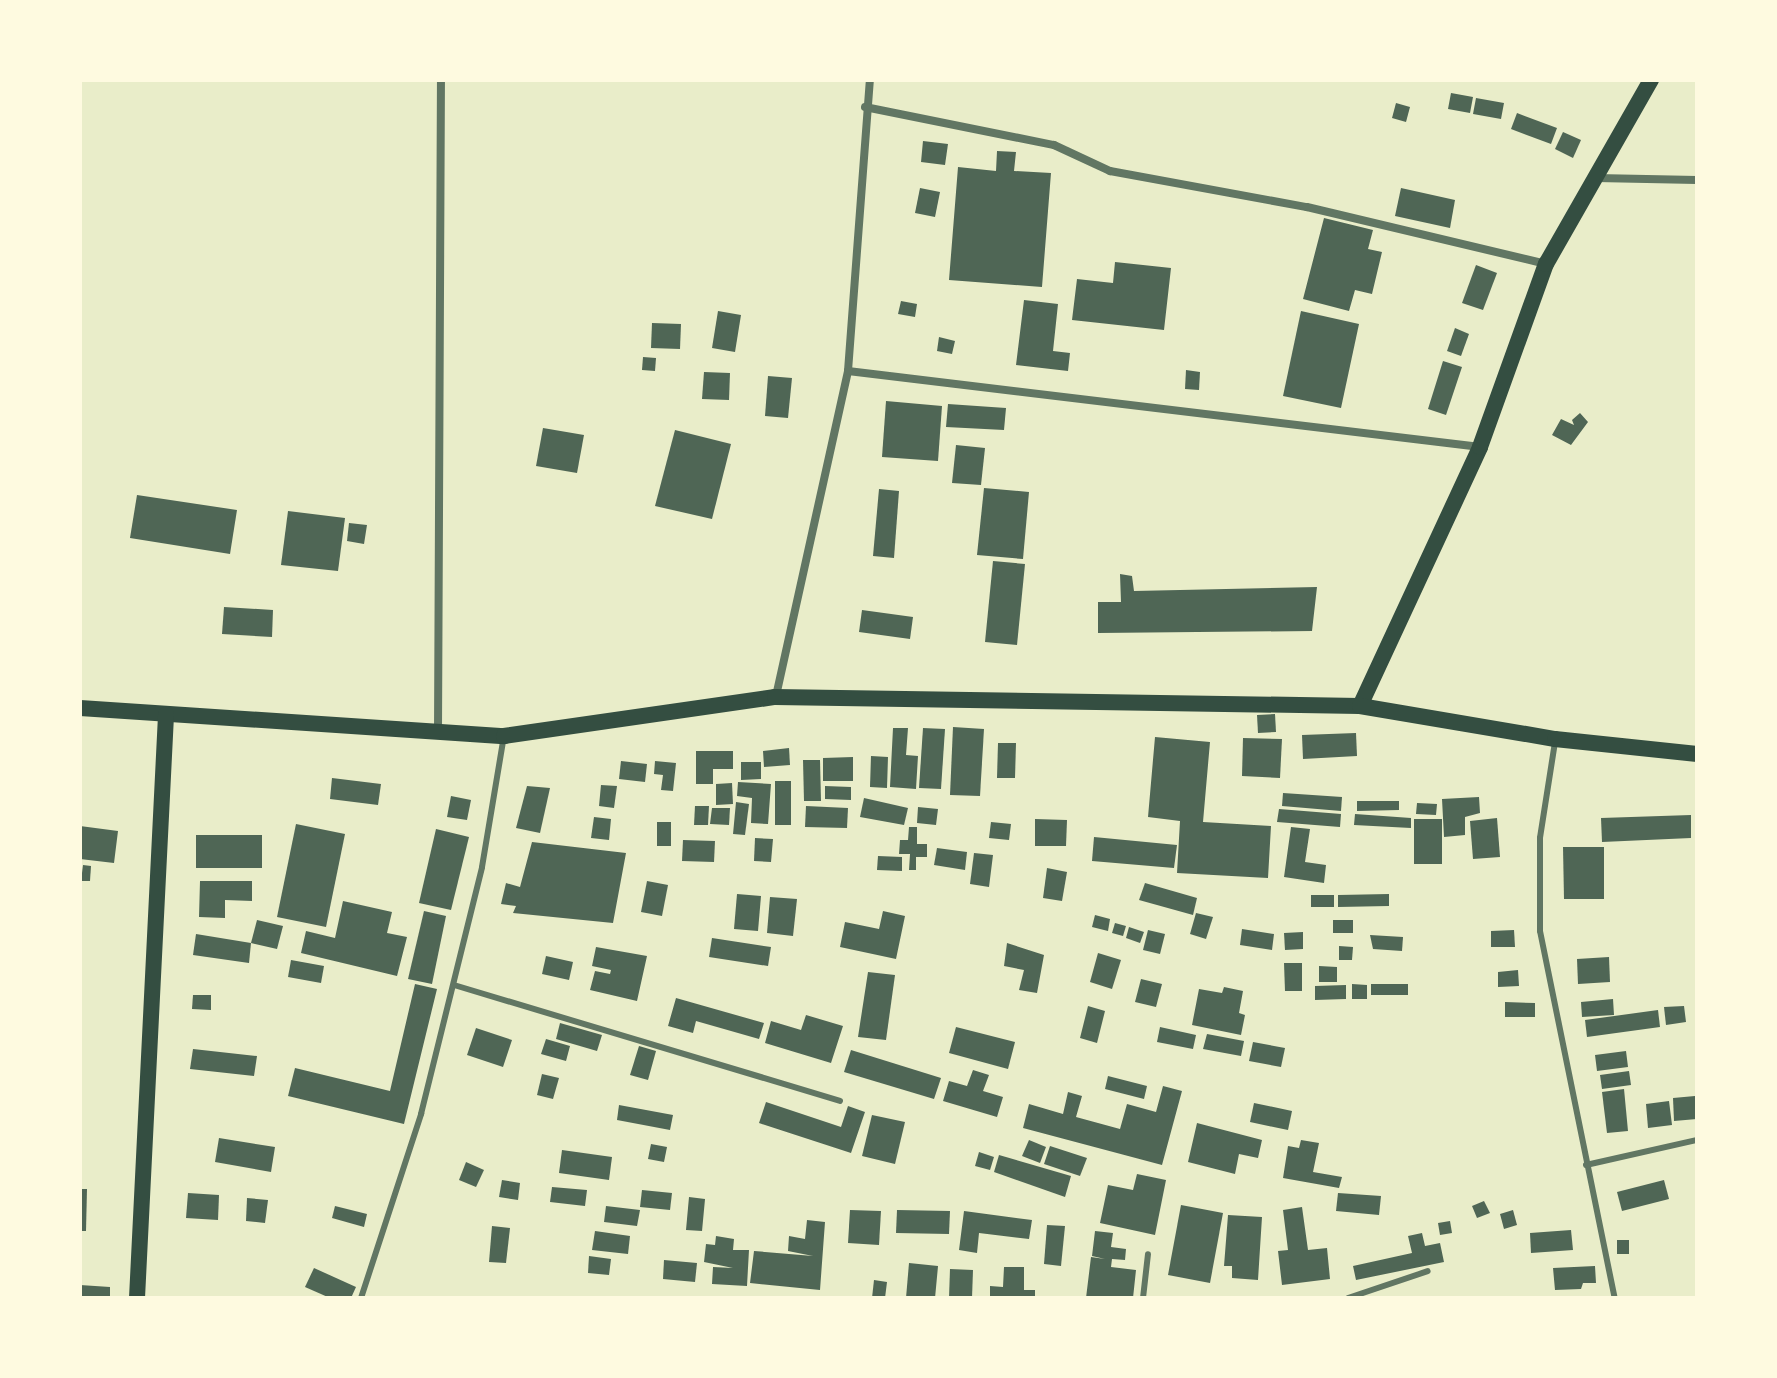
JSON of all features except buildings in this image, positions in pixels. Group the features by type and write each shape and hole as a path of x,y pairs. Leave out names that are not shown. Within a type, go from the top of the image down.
{"main road":[{"path":"1360,706 1480,447 1546,264 1651,80"},
{"path":"80,708 504,736 775,697 1360,706 1555,739 1697,754"},
{"path":"137,1298 166,715"}],"street":[{"path":"438,733 441,80"},
{"path":"775,697 848,371 865,107 870,80"},
{"path":"865,107 1054,145 1110,171 1307,207 1546,264"},
{"path":"1595,178 1697,180"},
{"path":"848,371 1480,447"}],"lane":[{"path":"361,1298 421,1114 454,985 482,867 504,736"},
{"path":"1555,739 1540,838 1540,931 1615,1298"},
{"path":"454,985 840,1101"},
{"path":"1586,1165 1697,1140"},
{"path":"1143,1298 1148,1254"},
{"path":"1348,1298 1428,1271"}]}
